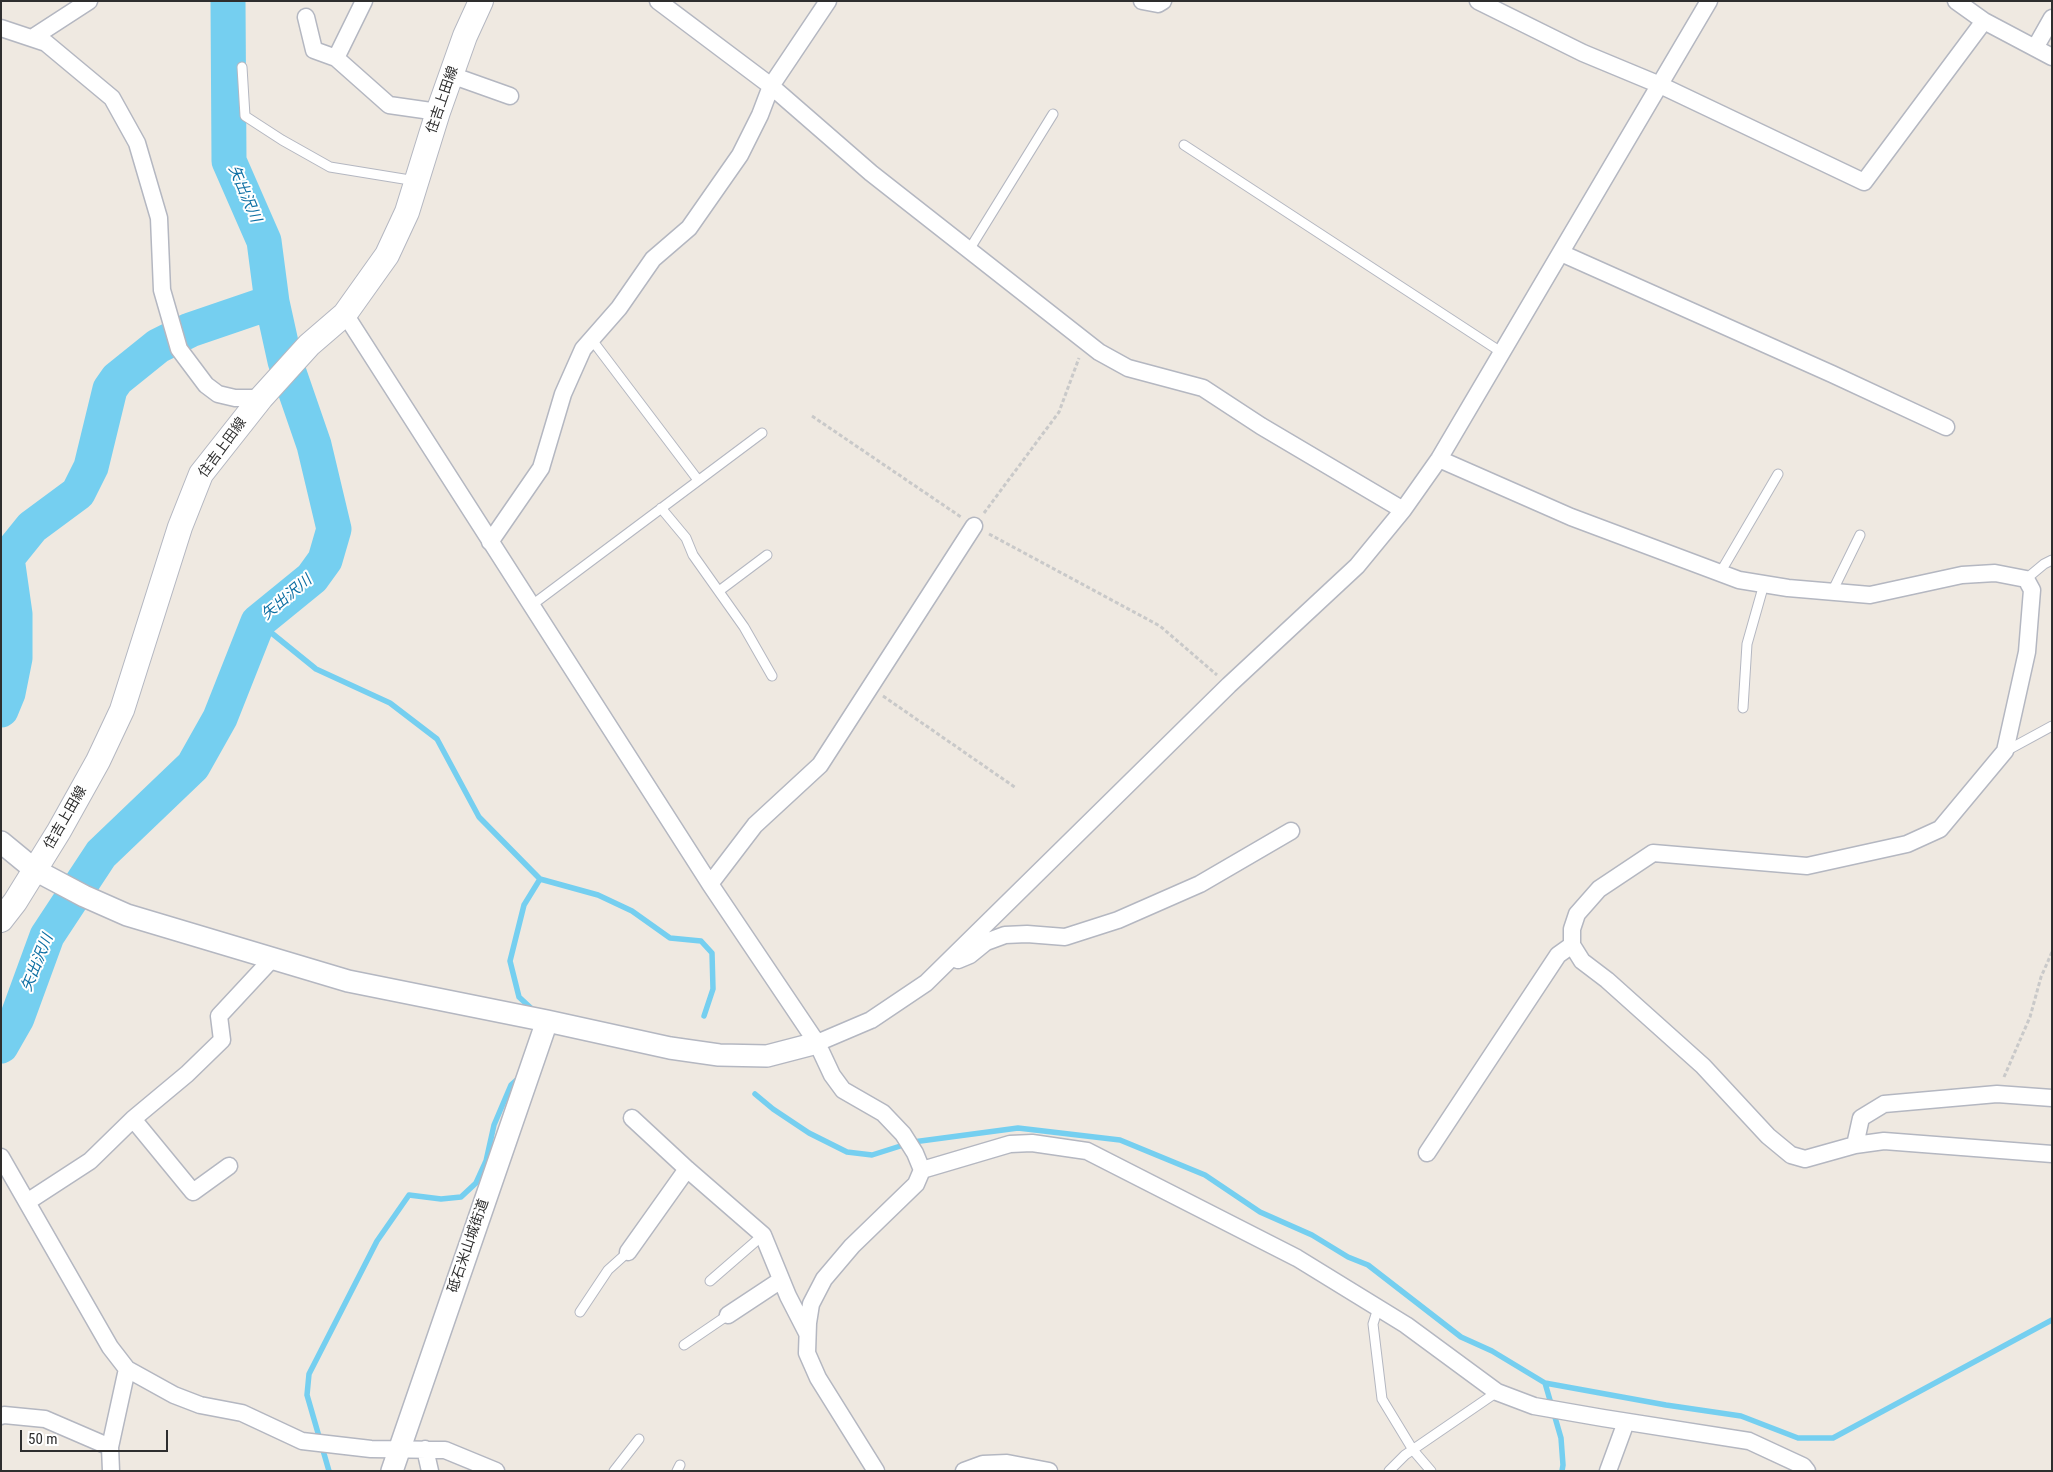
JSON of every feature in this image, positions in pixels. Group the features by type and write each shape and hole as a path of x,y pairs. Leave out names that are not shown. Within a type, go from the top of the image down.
{"main road":[{"name":"住吉上田線","path":"1,920 59,831 98,761 122,710 180,527 202,474 268,389 309,345 345,314 387,255 407,212 438,112 465,36 481,1"}],"street":[{"path":"32,38 89,1"},
{"path":"336,58 364,1"},
{"path":"658,1 771,86 871,173 1100,352 1128,368 1203,388 1261,426 1403,510"},
{"path":"490,542 541,468 563,394 583,349 619,308 654,259 689,228 740,155 760,115 771,86 828,1"},
{"path":"1142,1 1158,4 1163,1"},
{"path":"1478,1 1583,53 1660,85 1864,182 1984,21"},
{"path":"1,842 35,870 84,896 127,915 348,981 670,1048 718,1055 767,1056 817,1043 871,1020 926,983 1229,685 1357,566 1403,510 1438,459 1709,1"},
{"path":"1956,1 1984,21 2052,57"},
{"path":"306,17 314,50 336,58 389,105 438,112"},
{"path":"2035,48 2052,18"},
{"path":"1,28 46,43 112,98 137,143 158,218 162,290 180,349 206,385 218,394 235,398 268,389"},
{"path":"451,75 510,96"},
{"path":"1561,253 1946,427"},
{"path":"345,314 710,884 817,1043 832,1075 843,1090 883,1113 903,1134 915,1153 922,1170 916,1184 852,1246 824,1279 811,1304 807,1334 807,1353 818,1378 876,1471"},
{"path":"1438,459 1571,516 1739,580 1870,595 1962,575 1996,572 2026,579 2032,590 2027,652 2005,751 1940,829 1907,844 1807,866 1653,853 1599,889 1577,914 1572,929 1572,944 1582,962 1606,980 1703,1066 1768,1136 1791,1155 1805,1159 1855,1145 1884,1141 2052,1154"},
{"path":"710,884 755,825 820,764 974,526"},
{"path":"952,958 958,960 970,955 986,942 1005,935 1028,934 1066,937 1118,920 1200,884 1291,831"},
{"path":"1426,1153 1558,955 1572,944"},
{"path":"27,1202 90,1160 133,1119 187,1074 222,1040 219,1016 272,959"},
{"name":"砥石米山城街道","path":"392,1471 547,1021"},
{"path":"1855,1145 1861,1118 1884,1104 1997,1094 2052,1098"},
{"path":"632,1118 687,1170 763,1235 781,1280 807,1334"},
{"path":"133,1119 193,1192 229,1166"},
{"path":"922,1170 1010,1144 1032,1143 1088,1150 1297,1258 1406,1326 1497,1392 1534,1406 1749,1440 1804,1466 1807,1471"},
{"path":"1,1157 110,1347 127,1368 174,1395 200,1405 242,1414 302,1441 371,1449 445,1450 496,1471"},
{"path":"628,1252 687,1170"},
{"path":"728,1315 781,1280"},
{"path":"112,1471 110,1447 127,1368"},
{"path":"1,1416 45,1419 110,1447"},
{"path":"1608,1471 1626,1422"},
{"path":"425,1450 430,1471"},
{"path":"964,1471 983,1464 1007,1463 1049,1471"}],"lane":[{"path":"242,66 245,116 330,167 417,181"},
{"path":"969,250 1053,114"},
{"path":"1184,145 1502,352"},
{"path":"592,340 698,480"},
{"path":"532,605 762,433"},
{"path":"1720,573 1778,474"},
{"path":"661,508 686,538 693,555 744,627 772,676"},
{"path":"1832,592 1860,535"},
{"path":"719,591 767,555"},
{"path":"2026,579 2052,560"},
{"path":"1743,708 1747,644 1764,584"},
{"path":"2005,751 2052,726"},
{"path":"710,1281 763,1235"},
{"path":"580,1312 608,1270 628,1252"},
{"path":"1378,1308 1373,1324 1382,1399 1413,1450 1431,1471"},
{"path":"684,1345 728,1315"},
{"path":"1390,1471 1413,1450 1497,1392"},
{"path":"614,1471 640,1439"}],"path":[{"path":"974,526 1059,412 1086,341"},
{"path":"812,416 974,526 1160,626 1229,685"},
{"path":"870,687 1016,788"},
{"path":"1997,1094 2030,1017 2041,976 2052,952"}],"waterway":[{"name":"矢出沢川","path":"1,1046 17,1018 47,936 101,854 193,766 220,718 258,622 312,578 325,560 334,529 314,445 285,361 272,302 264,241 229,161 228,1"},
{"path":"1,710 8,693 15,658 15,614 7,558 32,527 78,493 91,467 110,389 117,379 158,346 190,330 272,302"},
{"path":"258,622 316,669 390,703 437,739 479,817 540,879 598,895 632,911 670,938 701,941 712,953 713,989 704,1016"},
{"path":"534,1011 519,997 510,961 524,905 540,879"},
{"path":"329,1471 307,1395 309,1374 377,1241 409,1195 441,1199 461,1197 476,1183 486,1161 494,1125 511,1085 521,1076"},
{"path":"755,1094 773,1109 809,1133 847,1152 872,1155 913,1142 1018,1128 1120,1140 1205,1175 1260,1212 1312,1235 1348,1257 1368,1265 1461,1337 1492,1351 1545,1383 1666,1405 1741,1416 1798,1438 1833,1438 2052,1320"},
{"path":"1545,1383 1561,1438 1562,1471"}]}
